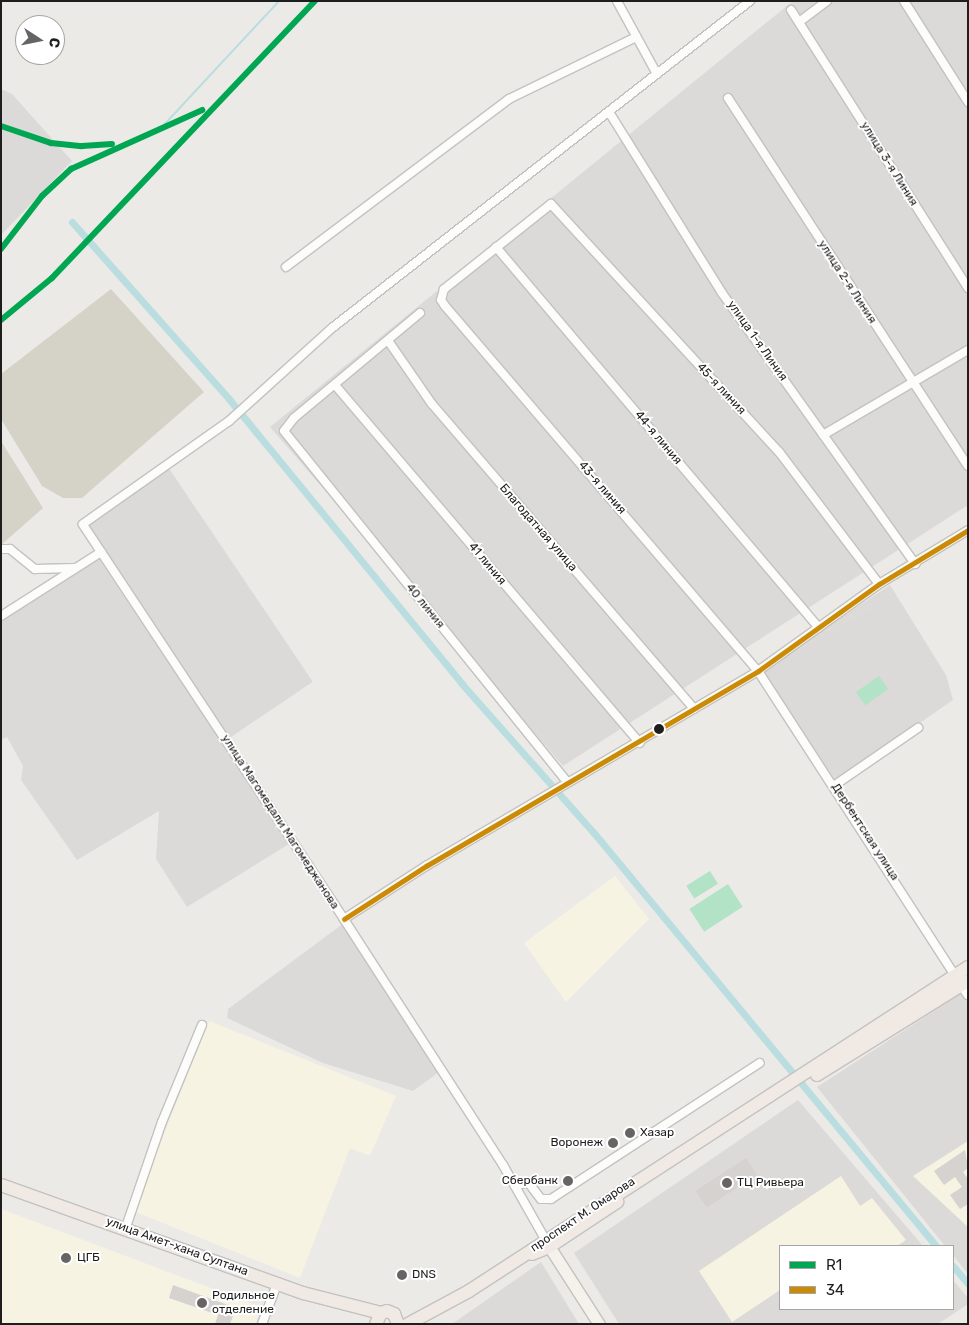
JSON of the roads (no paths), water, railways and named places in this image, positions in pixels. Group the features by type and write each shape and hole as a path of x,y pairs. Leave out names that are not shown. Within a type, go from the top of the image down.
{"main road":[{"name":"проспект М. Омарова","path":"408,1324 547,1243 790,1086 963,984 968,968"},
{"name":"улица Амет-хана Султана","path":"1,1185 126,1227 277,1284 352,1308 377,1320 427,1314"},
{"path":"547,1243 598,1324"}],"street":[{"path":"617,1 634,38 656,74"},
{"path":"609,112 750,1"},
{"path":"799,22 827,1"},
{"path":"904,1 968,102"},
{"name":"улица 3-я Линия","path":"791,10 968,288"},
{"path":"286,267 509,99 634,38"},
{"name":"улица 2-я Линия","path":"728,98 912,383 968,466"},
{"name":"улица Магомедали Магомеджановa","path":"547,1243 516,1186 344,919 83,524 230,421 332,328 609,112"},
{"name":"улица 1-я Линия","path":"609,112 722,293 915,564"},
{"name":"45-я линия","path":"496,248 552,204 779,452 879,584"},
{"name":"43-я линия","path":"496,248 444,289 441,300 758,671"},
{"name":"44-я линия","path":"496,248 819,628"},
{"path":"335,385 389,342 420,313"},
{"name":"Благодатная улица","path":"389,342 432,404 694,709"},
{"path":"824,435 968,350"},
{"name":"40 линия","path":"335,385 289,422 284,431 564,783"},
{"name":"41 линия","path":"335,385 640,743"},
{"path":"344,919 564,783 640,743 758,671 879,584 915,564 968,530"},
{"path":"1,549 10,549 35,569 77,568"},
{"path":"1,616 102,552"},
{"name":"Дербентская улица","path":"758,671 835,785 963,984"},
{"path":"835,785 918,728"},
{"path":"126,1227 162,1122 202,1025"},
{"path":"516,1186 528,1182 541,1199 551,1199 760,1063"},
{"path":"262,1324 277,1284"}],"waterway":[{"path":"162,127 279,1"},
{"path":"72,222 229,399 462,684 594,833 935,1245"},
{"path":"954,1267 968,1284"}],"place":[{"name":"Хазар","path":"630,1133"},
{"name":"Воронеж","path":"613,1143"},
{"name":"Сбербанк","path":"568,1181"},
{"name":"ТЦ Ривьера","path":"727,1183"},
{"name":"ЦГБ","path":"66,1258"},
{"name":"DNS","path":"402,1275"},
{"name":"Родильное отделение","path":"202,1303"}]}
